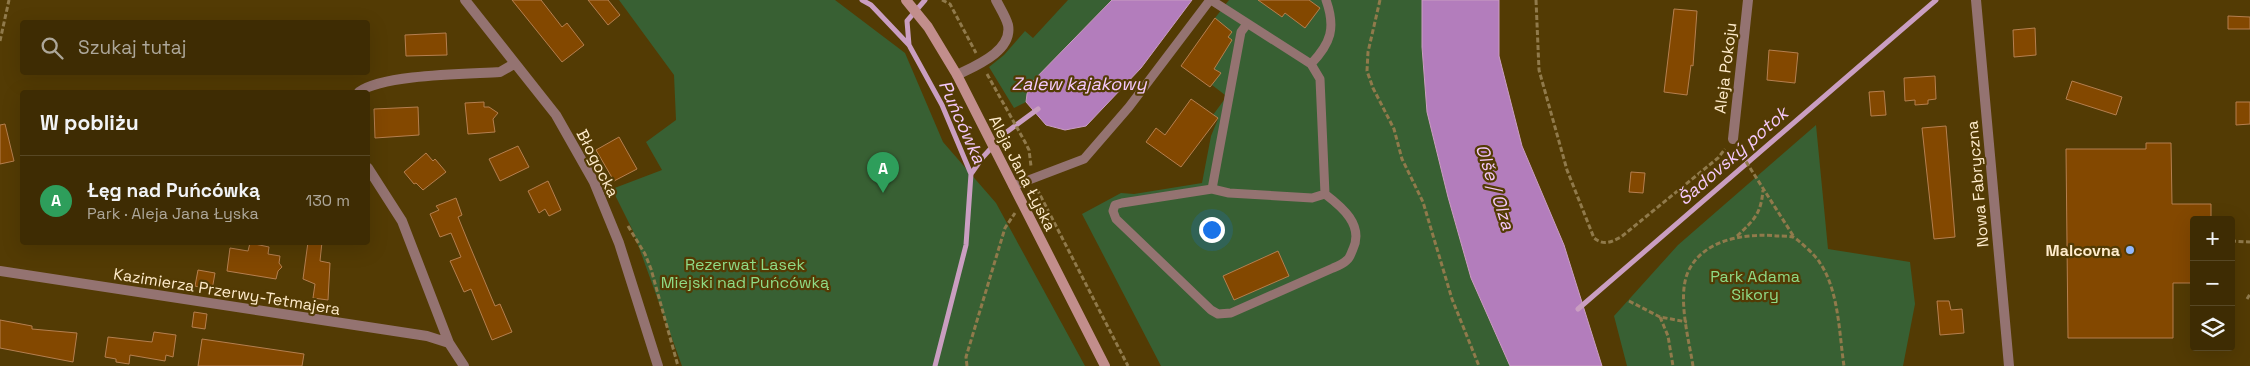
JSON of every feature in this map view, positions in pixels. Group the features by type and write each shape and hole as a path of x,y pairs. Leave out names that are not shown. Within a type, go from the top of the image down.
{"street":[{"name":"Błogocka","path":"464,0 556,115 594,182 619,243 658,366"},
{"path":"957,75 996,53 1004,43 1008,35 1008,25 996,0"},
{"name":"Aleja Pokoju","path":"1734,142 1748,0"},
{"name":"Nowa Fabryczna","path":"1976,0 2009,366"},
{"name":"Aleja Jana Łyska","path":"908,2 928,27 957,75 1105,366"},
{"path":"362,90 387,80 500,72 514,64"},
{"path":"370,171 402,221 449,342 464,366"},
{"name":"Kazimierza Przerwy-Tetmajera","path":"0,271 427,336 449,342"}],"lane":[{"path":"1012,186 1084,159 1129,107 1211,0 1311,64 1320,79 1325,194 1340,206 1351,219 1356,230 1355,245 1348,259 1333,268 1231,313 1218,314 1211,310 1116,219 1113,211 1115,205 1122,202 1212,189 1229,193 1312,198 1325,194"},
{"path":"1311,64 1324,50 1330,35 1332,22 1326,0"},
{"path":"1212,189 1241,32 1247,24"}],"path":[{"path":"0,41 9,0"},
{"path":"1380,0 1368,52 1367,71 1373,88 1394,129 1402,159 1423,202 1452,299 1479,366"},
{"path":"1536,0 1538,70 1576,195 1594,238 1600,243 1610,243 1621,237 1718,158 1734,142 1794,237 1819,261 1828,277 1844,366"},
{"path":"1007,108 1025,142"},
{"path":"1738,236 1755,219 1761,206 1763,189"},
{"path":"968,366 966,357 1005,228 1013,215 1022,206 1040,197 1128,366"},
{"path":"623,226 627,225 633,234 650,269 678,366"},
{"path":"1693,366 1683,294 1688,272 1702,253 1738,236 1768,235 1794,237"},
{"path":"2235,242 2250,242"},
{"path":"2247,299 2250,294"},
{"path":"1628,301 1660,317 1686,322"},
{"path":"1660,317 1668,336 1673,366"}],"green space":[{"name":"Rezerwat Lasek Miejski nad Puńcówką","path":"619,0 835,0 905,53 943,142 996,203 1085,366 682,366 633,231 612,189 662,170 646,142 676,120 674,75"},
{"path":"1068,0 1112,0 1031,83 1026,102 1014,108 989,67 1004,55 1025,31 1033,38"},
{"path":"1229,0 1422,0 1422,47 1427,112 1471,278 1510,366 1161,366 1082,214 1121,193 1134,194 1202,183 1211,136 1218,119 1213,115 1224,100 1225,95 1212,85 1210,87 1215,18"},
{"name":"Park Adama Sikory","path":"1816,125 1828,249 1910,262 1915,304 1903,366 1627,366 1614,316 1678,245"}],"water":[{"name":"Zalew kajakowy","path":"1112,0 1192,0 1141,68 1086,126 1065,130 1046,125 1026,102 1031,83"},
{"name":"Olše / Olza","path":"1422,0 1499,0 1499,56 1522,146 1564,245 1602,366 1510,366 1471,278 1427,112 1422,47"}],"building":[{"path":"512,0 541,0 562,27 567,23 584,45 562,62"},
{"path":"588,0 608,0 620,15 608,25"},
{"path":"1258,0 1309,0 1320,8 1305,28 1285,13 1282,17"},
{"path":"1674,9 1697,11 1693,66 1691,65 1687,95 1664,92"},
{"path":"2228,16 2250,17 2250,29 2228,29"},
{"path":"1215,18 1232,32 1228,37 1232,40 1214,69 1221,73 1210,87 1181,66"},
{"path":"2035,28 2036,55 2014,57 2013,30"},
{"path":"446,33 447,55 406,56 405,35"},
{"path":"1769,50 1798,53 1795,83 1767,80"},
{"path":"1935,76 1936,99 1928,100 1928,104 1915,105 1915,100 1905,101 1904,78"},
{"path":"2072,81 2122,97 2116,115 2066,99"},
{"path":"1884,91 1886,115 1871,116 1869,92"},
{"path":"1191,99 1218,118 1181,167 1146,142 1156,128 1165,135"},
{"path":"484,102 484,107 489,107 498,113 493,119 495,132 468,134 465,103"},
{"path":"2236,102 2250,102 2250,124 2236,125"},
{"path":"418,107 419,135 375,138 374,109"},
{"path":"5,124 14,161 0,164 0,125"},
{"path":"1946,126 1955,237 1934,239 1922,128"},
{"path":"619,137 637,169 614,181 596,150"},
{"name":"Malcovna","path":"2146,143 2171,143 2172,204 2211,204 2211,216 2190,216 2190,283 2173,283 2173,338 2068,338 2066,149 2146,149"},
{"path":"518,146 529,167 500,181 489,159"},
{"path":"426,153 433,161 435,159 446,172 423,190 416,183 414,184 404,172"},
{"path":"1631,172 1645,173 1643,193 1629,192"},
{"path":"548,181 561,210 549,216 545,209 539,213 528,191"},
{"path":"456,198 462,215 458,217 469,244 495,306 500,304 512,332 492,340 471,289 464,292 450,261 461,257 451,233 440,237 430,214 439,210 436,206"},
{"path":"250,245 260,245 269,247 268,254 280,256 279,263 282,267 278,271 276,279 227,271 230,248 248,251"},
{"path":"308,245 322,245 320,261 330,263 328,300 313,298 315,284 303,279"},
{"path":"1278,251 1289,276 1234,300 1223,276"},
{"path":"198,270 215,273 212,290 195,286"},
{"path":"1937,301 1949,301 1951,310 1962,309 1964,333 1940,335"},
{"path":"194,312 207,314 205,329 192,327"},
{"path":"0,320 32,326 32,329 77,333 73,362 0,348"},
{"path":"154,332 176,335 173,357 166,355 165,361 130,355 129,364 116,362 116,359 105,357 108,337 152,342"},
{"path":"202,339 304,354 302,366 198,366"}],"waterway":[{"name":"Puńcówka","path":"862,0 871,5 909,45 942,105 971,174 966,245 935,366"},
{"path":"909,45 907,21 925,0"},
{"name":"Šadovský potok","path":"1578,309 1936,0"},
{"path":"971,174 983,157 1004,134 1038,109"}],"place":[{"name":"Łęg nad Puńcówką","path":"883,193"},
{"name":"Malcovna","path":"2130,250"}]}
